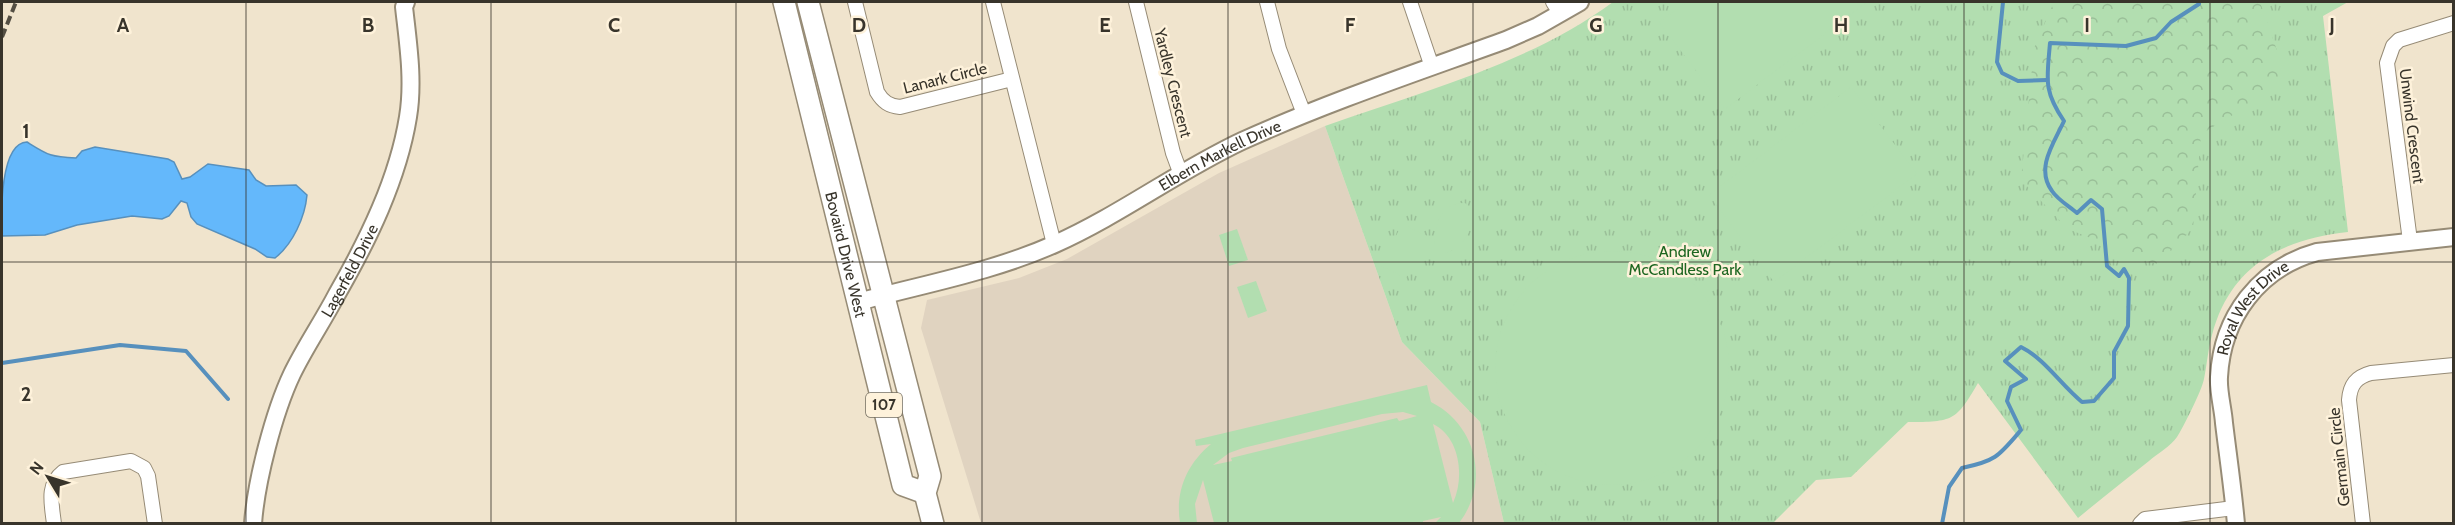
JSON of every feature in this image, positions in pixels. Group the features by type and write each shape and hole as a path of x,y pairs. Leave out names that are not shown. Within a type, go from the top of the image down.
{"main road":[{"name":"Bovaird Drive West","path":"784,2 903,485 925,493"},
{"name":"Bovaird Drive West","path":"808,2 930,476 925,493 933,524"}],"street":[{"name":"Lanark Circle","path":"855,2 877,92 880,98 891,106 900,107 1012,78"},
{"name":"Lanark Circle","path":"993,2 1053,244"},
{"name":"Yardley Crescent","path":"1136,2 1173,153 1180,172"},
{"path":"1267,2 1279,49 1304,114"},
{"path":"1410,2 1432,67"},
{"name":"Elbern Markell Drive","path":"858,302 989,268 1053,244 1114,212 1180,172 1242,141 1304,114 1506,40 1557,7 1580,2"},
{"name":"Lagerfeld Drive","path":"253,524 266,448 292,375 354,262 393,175 408,115 410,58 404,3"},
{"name":"Unwind Crescent","path":"2410,241 2387,63 2389,54 2399,40 2454,23"},
{"name":"Royal West Drive","path":"2235,516 2219,377 2226,341 2243,304 2253,290 2267,276 2299,257 2334,249 2454,237"},
{"name":"Germain Circle","path":"2363,524 2349,400 2350,389 2354,382 2371,373 2454,365"},
{"path":"54,524 51,488 57,476 63,472 131,461 140,464 148,476 155,524"},
{"path":"2140,524 2145,519 2235,516"}],"shaded area":[{"path":"1325,126 1402,342 1480,422 1504,523 981,523 921,328 927,300 1019,278 1067,259 1219,173"}],"green space":[{"name":"Andrew McCandless Park","path":"1613,2 2348,2 2323,16 2348,232 2301,241 2281,249 2262,260 2246,274 2220,311 2211,341 2203,384 2177,437 2168,447 2078,518 1978,383 1964,405 1952,417 1944,420 1908,422 1851,477 1816,480 1773,523 1504,523 1480,422 1402,342 1325,126 1437,88 1511,59 1581,24"},
{"path":"1687,2 1867,2 1725,109 1659,22"},
{"path":"2054,2 2260,2 2288,82 2201,134 2193,228 2156,264 2068,229 2021,180 2034,48"},
{"path":"1851,87 1917,174 1774,282 1709,195"},
{"path":"1465,203 1473,210 1472,224 1466,238 1450,252 1443,253 1435,245 1436,230 1441,216 1450,206"},
{"path":"1402,224 1427,236 1406,278 1381,266"},
{"path":"1237,229 1248,260 1229,266 1219,235"},
{"path":"1600,251 1624,251 1667,264 1687,277 1703,293 1716,313 1724,334 1729,368 1727,391 1716,423 1703,443 1687,459 1667,472 1646,480 1624,485 1600,485 1557,472 1537,459 1521,443 1508,423 1500,402 1495,380 1495,356 1508,313 1521,293 1537,277 1557,264 1578,256"},
{"path":"1256,281 1267,311 1248,318 1237,287"},
{"path":"1427,385 1431,402 1447,412 1459,425 1468,440 1474,456 1476,473 1474,490 1469,507 1459,523 1435,523 1441,517 1423,521 1423,524 1214,523 1203,480 1195,504 1197,523 1180,523 1181,489 1195,460 1211,444 1196,446 1195,440","holes":["1403,412 1417,416 1399,421 1397,418 1231,458 1232,461 1213,465 1229,453 1243,448 1382,414","1433,424 1449,438 1458,459 1459,482 1453,503"]}],"water":[{"path":"27,142 45,153 60,157 76,158 82,151 95,147 168,159 174,162 182,179 190,177 208,164 249,170 256,180 266,186 296,185 307,195 306,203 293,238 275,258 267,257 255,249 197,224 191,217 187,203 181,201 169,216 162,219 132,216 77,225 45,235 2,236 2,196 7,166 18,145"}],"waterway":[{"path":"2003,2 1997,62 2002,73 2018,81 2047,80"},
{"path":"1942,524 1949,487 1962,468 1990,460 2021,430 2007,401 2011,387 2026,379 2005,361 2021,347 2038,358 2082,402 2094,401 2114,378 2114,352 2128,326 2129,278 2124,269 2119,276 2107,266 2102,209 2091,200 2077,213 2057,197 2047,182 2045,173 2048,156 2064,121 2053,101 2048,84 2050,43 2126,46 2156,38 2171,22 2199,2"},
{"path":"2,363 120,345 186,351 228,399"}],"railway":[{"path":"2,37 16,2"}]}
